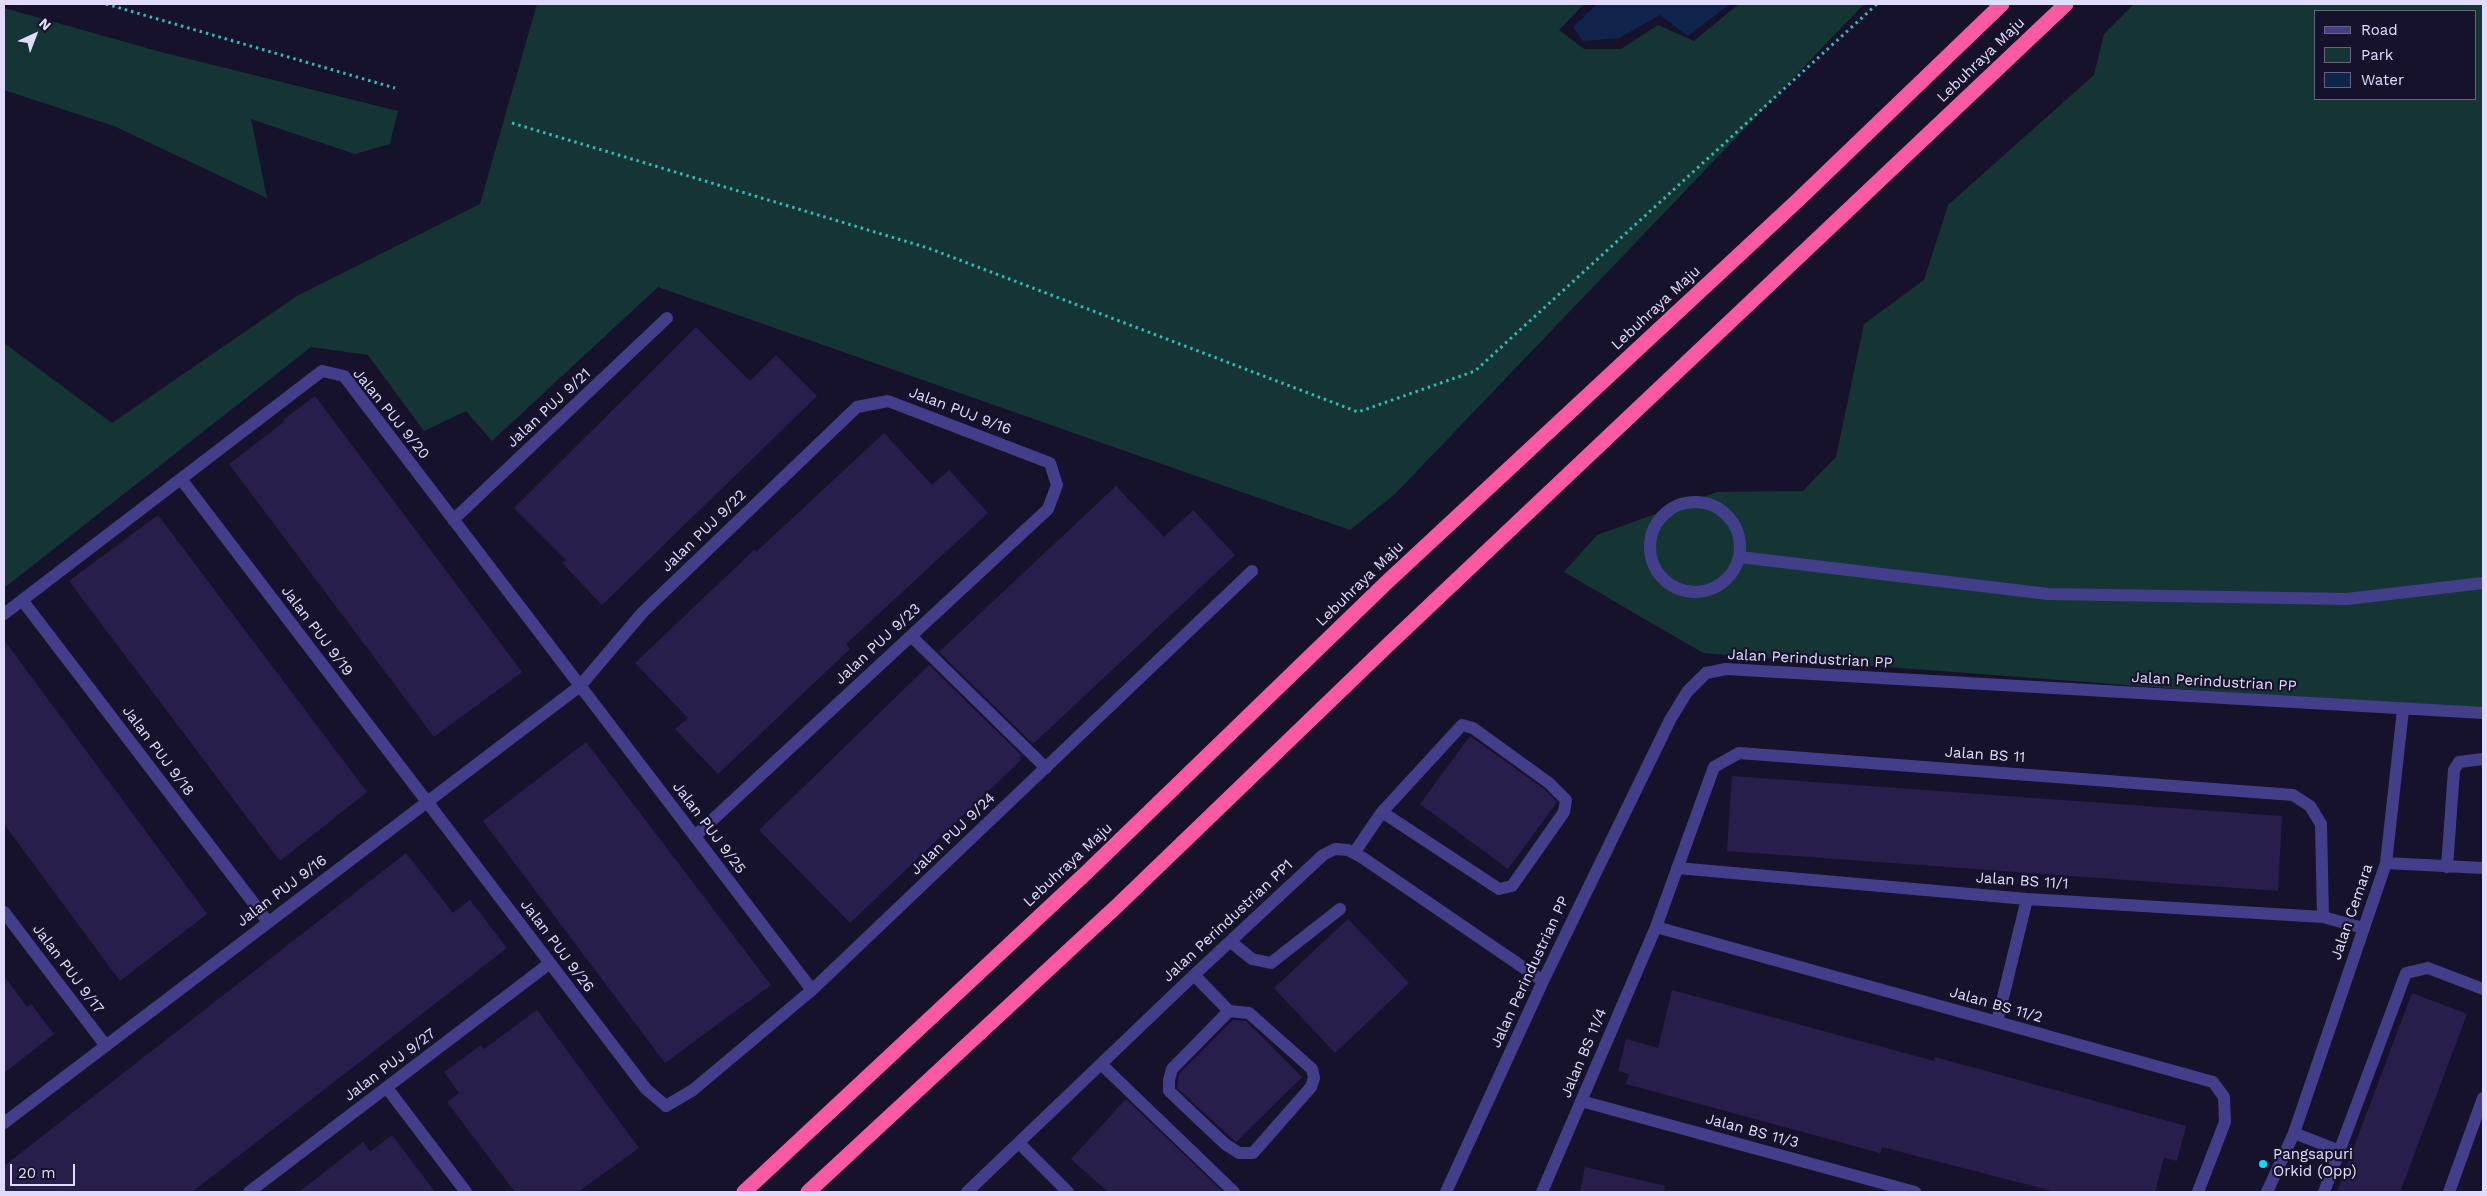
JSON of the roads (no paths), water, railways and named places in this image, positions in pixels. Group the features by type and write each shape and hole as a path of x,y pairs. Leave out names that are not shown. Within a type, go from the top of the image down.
{"highway":[{"name":"Lebuhraya Maju","path":"744,1192 1078,880 1387,582 1789,208 2002,4"},
{"name":"Lebuhraya Maju","path":"808,1192 1119,904 1389,644 2066,4"}],"street":[{"name":"Jalan PUJ 9/21","path":"453,520 667,318"},
{"name":"Jalan PUJ 9/20","path":"4,614 322,371 344,376 580,686"},
{"name":"Jalan PUJ 9/16","path":"857,407 888,402 1050,463"},
{"name":"Jalan PUJ 9/22","path":"580,686 643,612 857,407"},
{"name":"Jalan PUJ 9/23","path":"695,836 1048,509 1057,485 1050,463"},
{"name":"Jalan PUJ 9/19","path":"181,479 427,802"},
{"path":"1700,502 1718,508 1732,520 1740,538 1740,556 1732,574 1718,586 1700,592 1681,590 1665,580 1654,565 1650,546 1654,528 1665,513 1681,504 1700,502"},
{"path":"1740,556 2048,594 2347,599 2483,583"},
{"name":"Jalan PUJ 9/24","path":"666,1106 693,1090 812,990 1252,572"},
{"name":"Jalan PUJ 9/18","path":"22,600 268,922"},
{"path":"910,636 1046,768"},
{"name":"Jalan Perindustrian PP","path":"1446,1192 1543,981 1670,720 1687,692 1706,673 1726,669 2403,710"},
{"name":"Jalan PUJ 9/16","path":"4,1123 580,686"},
{"name":"Jalan PUJ 9/25","path":"580,686 812,990"},
{"path":"2403,710 2483,713"},
{"name":"Jalan Cemara","path":"2267,1192 2294,1132 2386,864 2403,710"},
{"path":"1382,812 1499,889 1512,886 1564,812 1566,800 1549,783 1473,728 1462,725 1382,812 1354,853 1543,981"},
{"name":"Jalan BS 11","path":"1656,927 1714,767 1739,753 2293,795 2310,806 2321,824 2323,917"},
{"path":"2447,867 2454,770 2459,762 2483,759"},
{"name":"Jalan PUJ 9/26","path":"427,802 646,1089 666,1106"},
{"name":"Jalan Perindustrian PP1","path":"967,1192 1194,975 1323,855 1335,849 1348,850 1354,853"},
{"path":"2386,864 2483,868"},
{"name":"Jalan BS 11/1","path":"1678,868 2027,899 2323,917 2363,928"},
{"path":"1997,1022 2027,899"},
{"path":"1230,942 1252,959 1271,963 1340,909"},
{"name":"Jalan PUJ 9/17","path":"4,912 106,1046"},
{"name":"Jalan BS 11/2","path":"1656,927 2213,1082 2224,1098 2225,1122 2198,1192"},
{"name":"Jalan BS 11/4","path":"1542,1192 1656,927"},
{"name":"Jalan PUJ 9/27","path":"249,1192 550,963"},
{"path":"2324,1192 2406,973 2428,968 2483,989"},
{"path":"1194,975 1229,1011 1249,1013 1312,1070 1314,1078 1311,1087 1253,1153 1240,1153 1225,1144 1170,1091 1168,1080 1172,1069 1229,1011"},
{"path":"1100,1064 1234,1192"},
{"path":"387,1088 466,1192"},
{"path":"2449,1192 2483,1098"},
{"name":"Jalan BS 11/3","path":"1581,1101 1915,1192"},
{"path":"2294,1132 2340,1151"},
{"path":"1019,1143 1068,1192"}],"water":[{"path":"1597,4 1730,4 1688,36 1660,15 1619,38 1583,41 1573,27"}],"place":[{"name":"Pangsapuri Orkid (Opp)","path":"2263,1164"}]}
